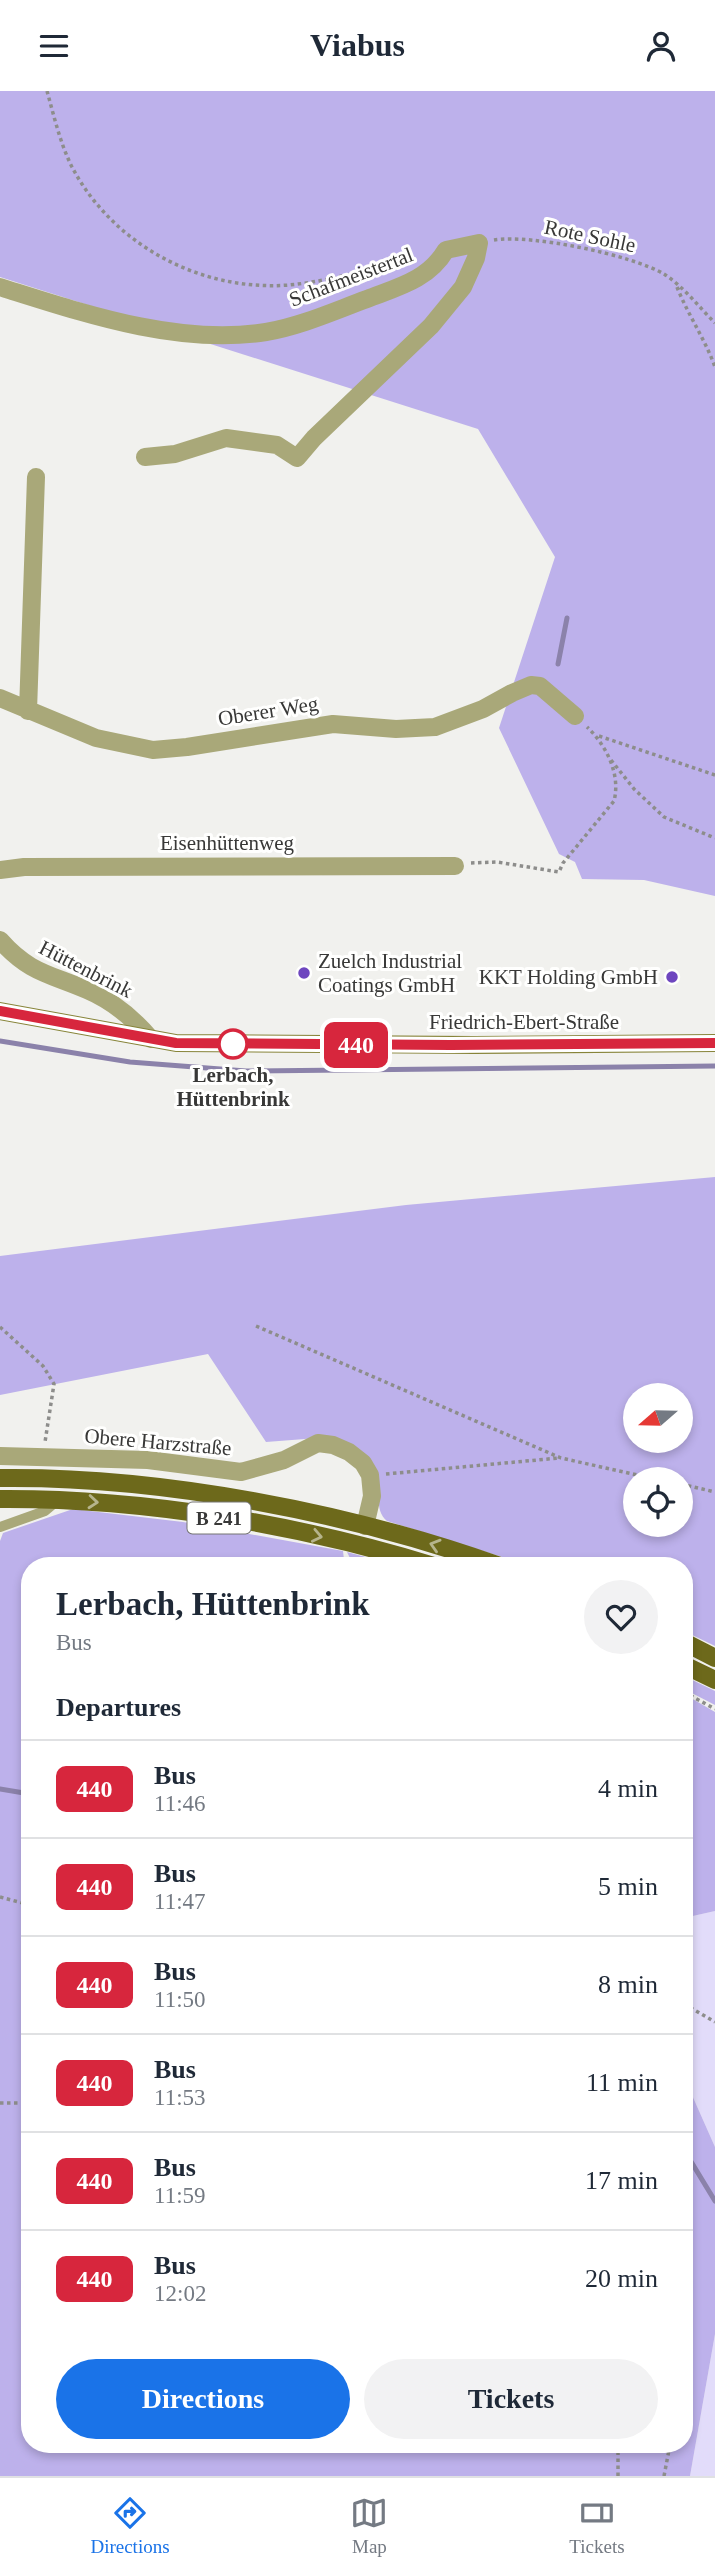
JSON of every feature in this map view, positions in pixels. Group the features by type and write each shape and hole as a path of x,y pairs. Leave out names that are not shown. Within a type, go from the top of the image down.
{"main road":[{"name":"B 241","path":"0,1478 61,1479 183,1491 274,1506 365,1526 470,1557"},
{"name":"B 241","path":"0,1499 59,1500 181,1512 271,1527 400,1557"},
{"path":"693,1647 715,1658"},
{"path":"693,1669 715,1680"}],"street":[{"name":"Schafmeistertal","path":"0,287 80,311 149,327 192,333 251,333 300,323 402,286 431,270 446,250 478,243"},
{"path":"145,457 175,454 226,438 277,446 297,459 314,438 431,326 463,287 477,258 478,243"},
{"path":"28,711 36,477"},
{"name":"Oberer Weg","path":"0,698 96,738 153,750 196,746 333,724 396,729 435,727 483,709 531,685 540,686 579,719"},
{"name":"Eisenhüttenweg","path":"0,870 24,867 454,866"},
{"name":"Hüttenbrink","path":"0,940 17,958 37,972 88,990 120,1008 151,1039"},
{"name":"Friedrich-Ebert-Straße","path":"0,1011 176,1043 715,1043"},
{"name":"Obere Harzstraße","path":"0,1456 148,1460 241,1472 284,1460 318,1443 333,1445 349,1452 363,1463 370,1475"},
{"path":"365,1526 372,1496 370,1475"}],"lane":[{"path":"0,1527 45,1511 59,1500"}],"path":[{"path":"47,91 67,154 98,207 133,240 185,269 240,283 288,285 349,275 418,257"},
{"name":"Rote Sohle","path":"478,243 513,239 642,263 676,284 715,323"},
{"path":"676,284 715,367"},
{"path":"454,866 497,862 559,871 614,801 615,776 609,759 597,736 579,719"},
{"path":"597,736 715,775"},
{"path":"609,759 622,771 634,789 664,817 715,838"},
{"path":"256,1326 561,1458 623,1472"},
{"path":"0,1327 43,1366 54,1384 43,1458"},
{"path":"370,1475 561,1458"},
{"path":"693,1487 715,1492"},
{"path":"693,1697 715,1709"},
{"path":"0,1897 21,1903"},
{"path":"693,2009 715,2022"},
{"path":"0,2103 21,2103"},
{"path":"618,2453 618,2476"},
{"path":"664,2476 668,2453"}],"shaded area":[{"path":"0,91 715,91 715,896 644,880 582,879 575,862 559,854 499,728 555,557 478,429 0,277"},
{"path":"715,1177 715,1646 693,1635 693,1557 502,1557 387,1521 380,1509 379,1484 318,1438 266,1442 208,1354 0,1395 0,1256 406,1205"},
{"path":"73,1509 183,1522 343,1551 344,1557 21,1557 21,2453 693,2453 693,2097 715,2147 715,2334 690,2476 0,2476 0,1541 3,1533"},
{"path":"347,1552 366,1557 350,1557"},
{"path":"693,1680 715,1691 715,1705 693,1694"},
{"path":"693,1699 715,1712 715,1911 693,1916"},
{"path":"715,1911 715,2147 693,2097 693,1916"},
{"path":"715,2334 715,2476 690,2476"}],"waterway":[{"path":"558,664 567,618"},
{"path":"0,1041 130,1062 246,1071 715,1066"},
{"path":"0,1789 21,1792"},
{"path":"693,2165 715,2201"}],"bus line":[{"name":"440","path":"0,1011 176,1043 715,1043"}],"place":[{"name":"Zuelch Industrial Coatings GmbH","path":"304,973"},
{"name":"KKT Holding GmbH","path":"672,977"},
{"name":"Lerbach, Hüttenbrink","path":"233,1044"}]}
